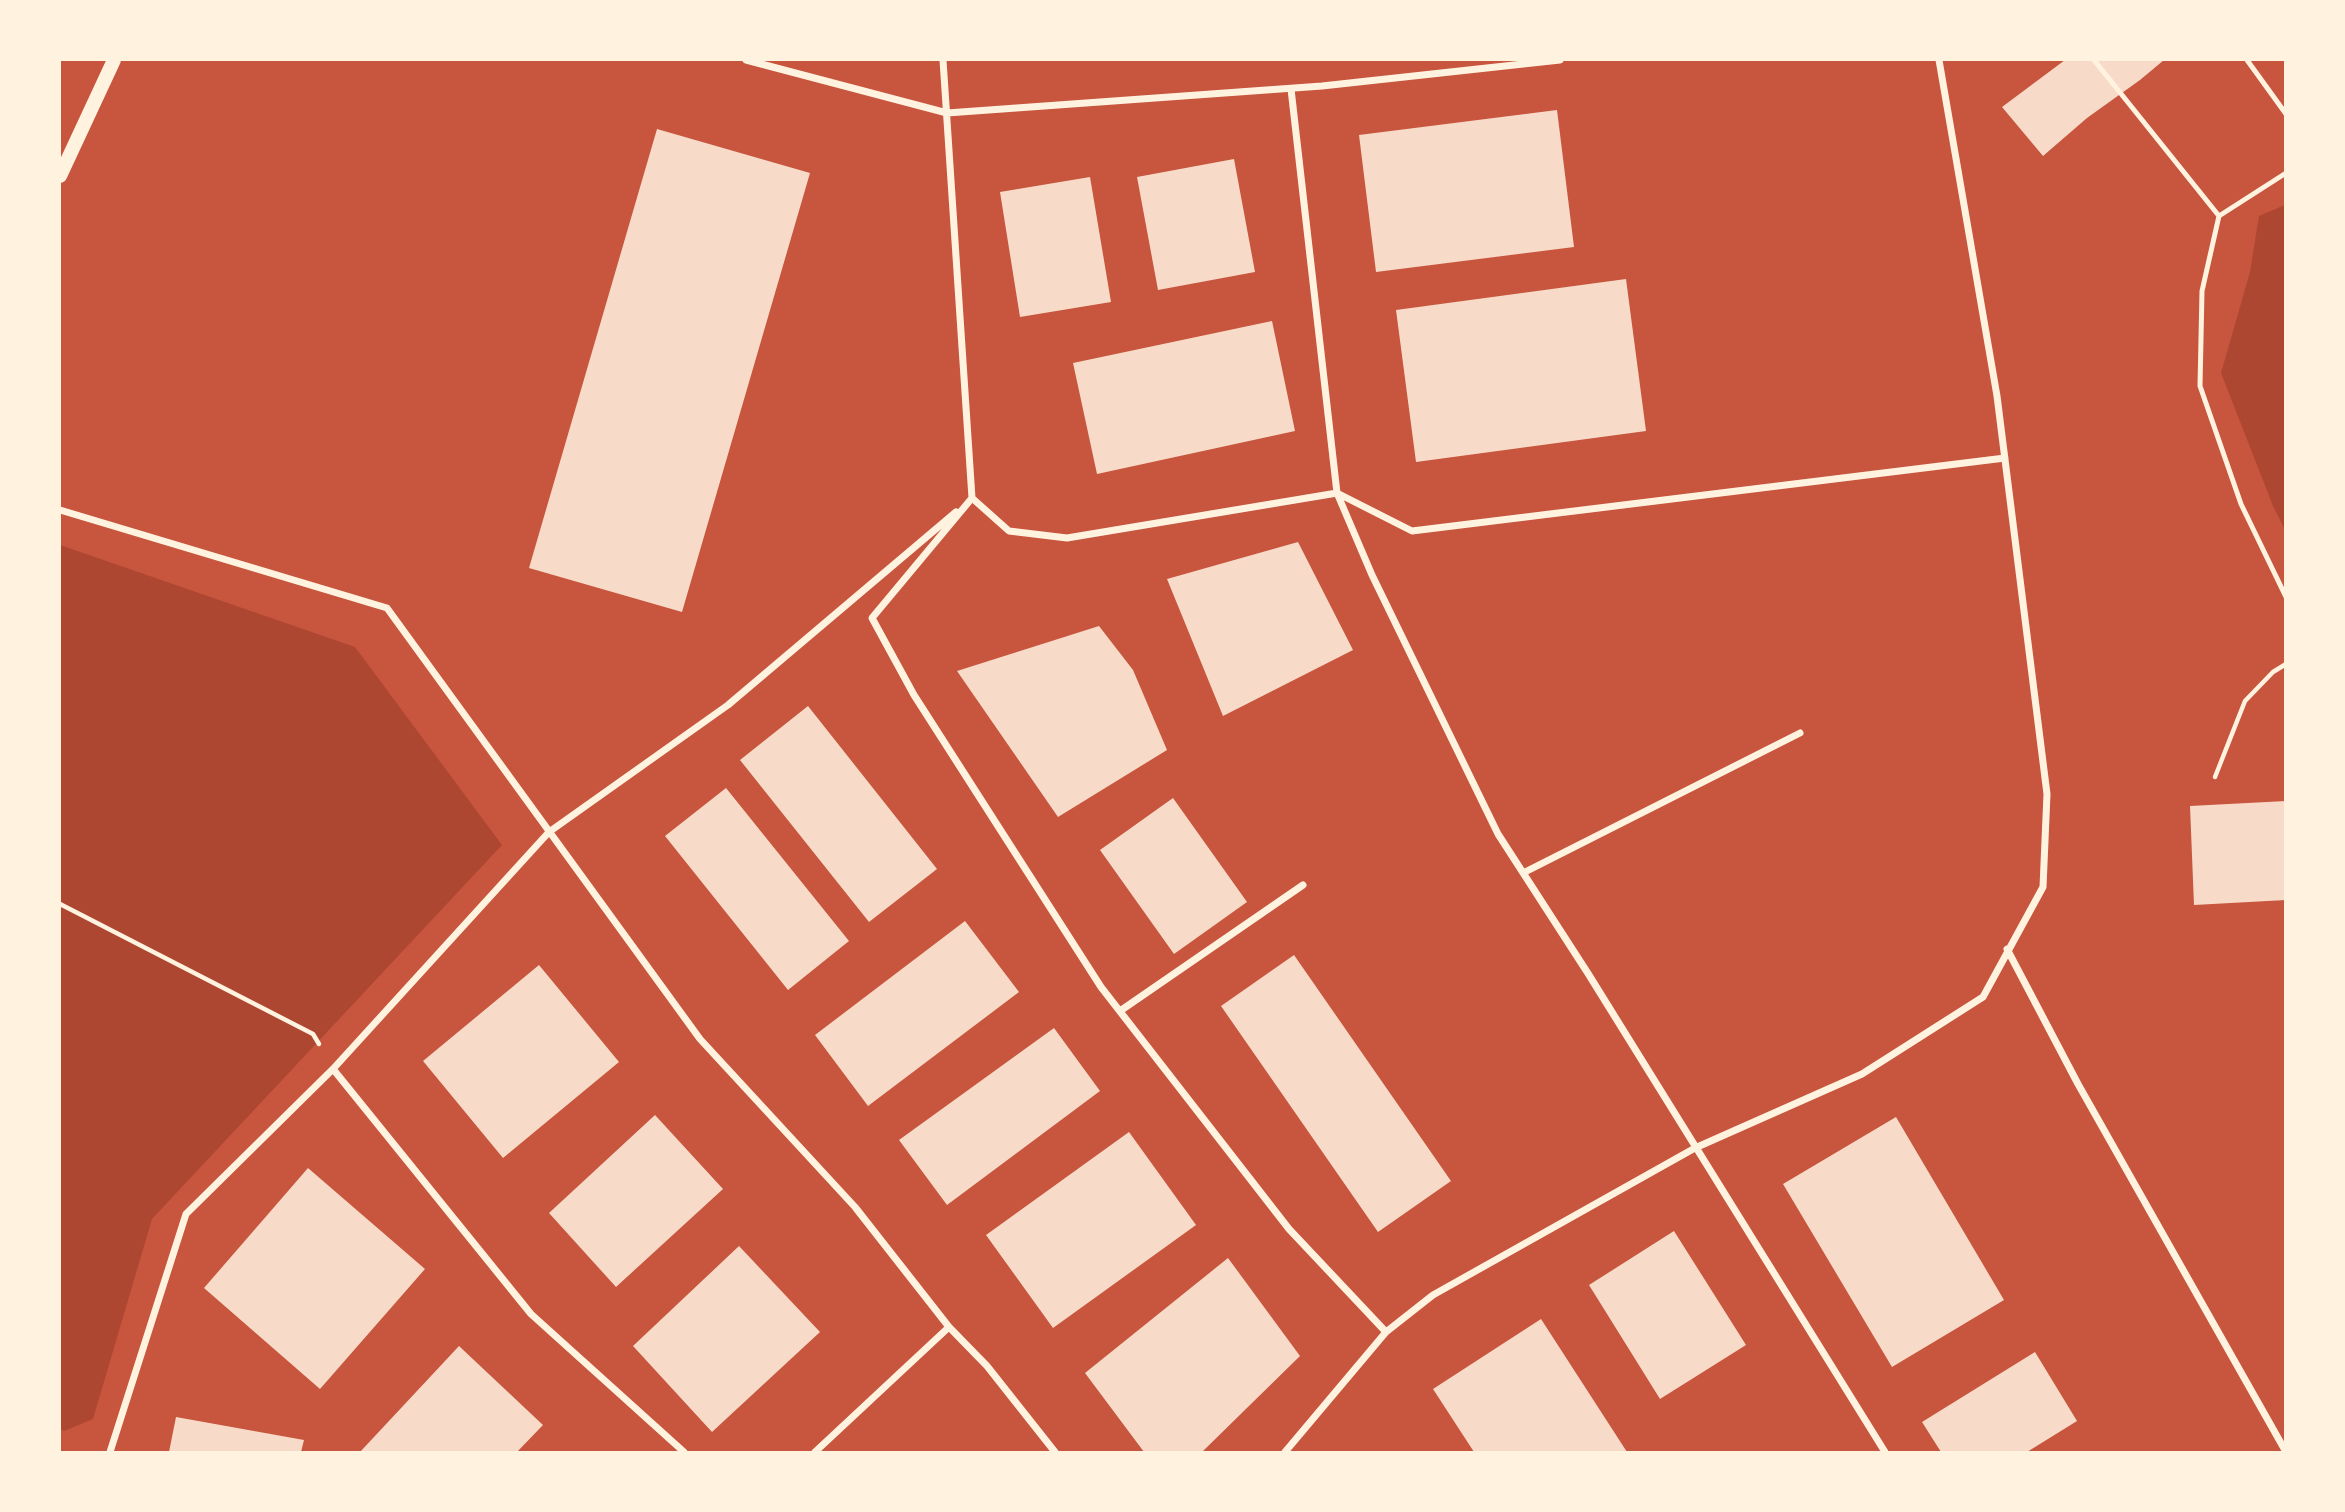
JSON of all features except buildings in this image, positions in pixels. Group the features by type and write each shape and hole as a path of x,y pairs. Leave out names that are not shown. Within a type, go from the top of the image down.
{"main road":[{"path":"60,176 114,60"}],"street":[{"path":"746,60 947,113 1291,89 1560,60"},
{"path":"943,60 972,498 872,618 914,695 1093,975 1289,1229 1386,1332"},
{"path":"1285,1452 1386,1332 1433,1295 1695,1148 1862,1074 1983,997 2043,887 2047,794 2005,458 1997,396 1939,60"},
{"path":"1291,89 1337,493 1372,575 1498,834 1589,975 1885,1452"},
{"path":"972,498 1009,531 1067,538 1337,493 1412,531 2005,458"},
{"path":"110,1452 186,1214 333,1069 550,832 728,705 972,498"},
{"path":"60,510 387,608 700,1039 855,1207 949,1326 987,1366 1055,1452"},
{"path":"1523,873 1800,733"},
{"path":"1119,1011 1303,885"},
{"path":"2007,949 2078,1084 2286,1452"},
{"path":"333,1069 531,1314 684,1452"},
{"path":"815,1452 949,1326"}],"lane":[{"path":"2094,60 2219,216"},
{"path":"2246,60 2286,114"},
{"path":"2286,173 2219,216 2202,291 2200,386 2241,504 2286,597"}],"path":[{"path":"2215,777 2245,701 2273,672 2286,664"},
{"path":"60,904 313,1034 333,1069"}],"shaded area":[{"path":"2285,205 2285,530 2221,373 2250,272 2259,216"},
{"path":"60,545 355,647 502,845 152,1219 93,1419 64,1431 60,1429"}]}
